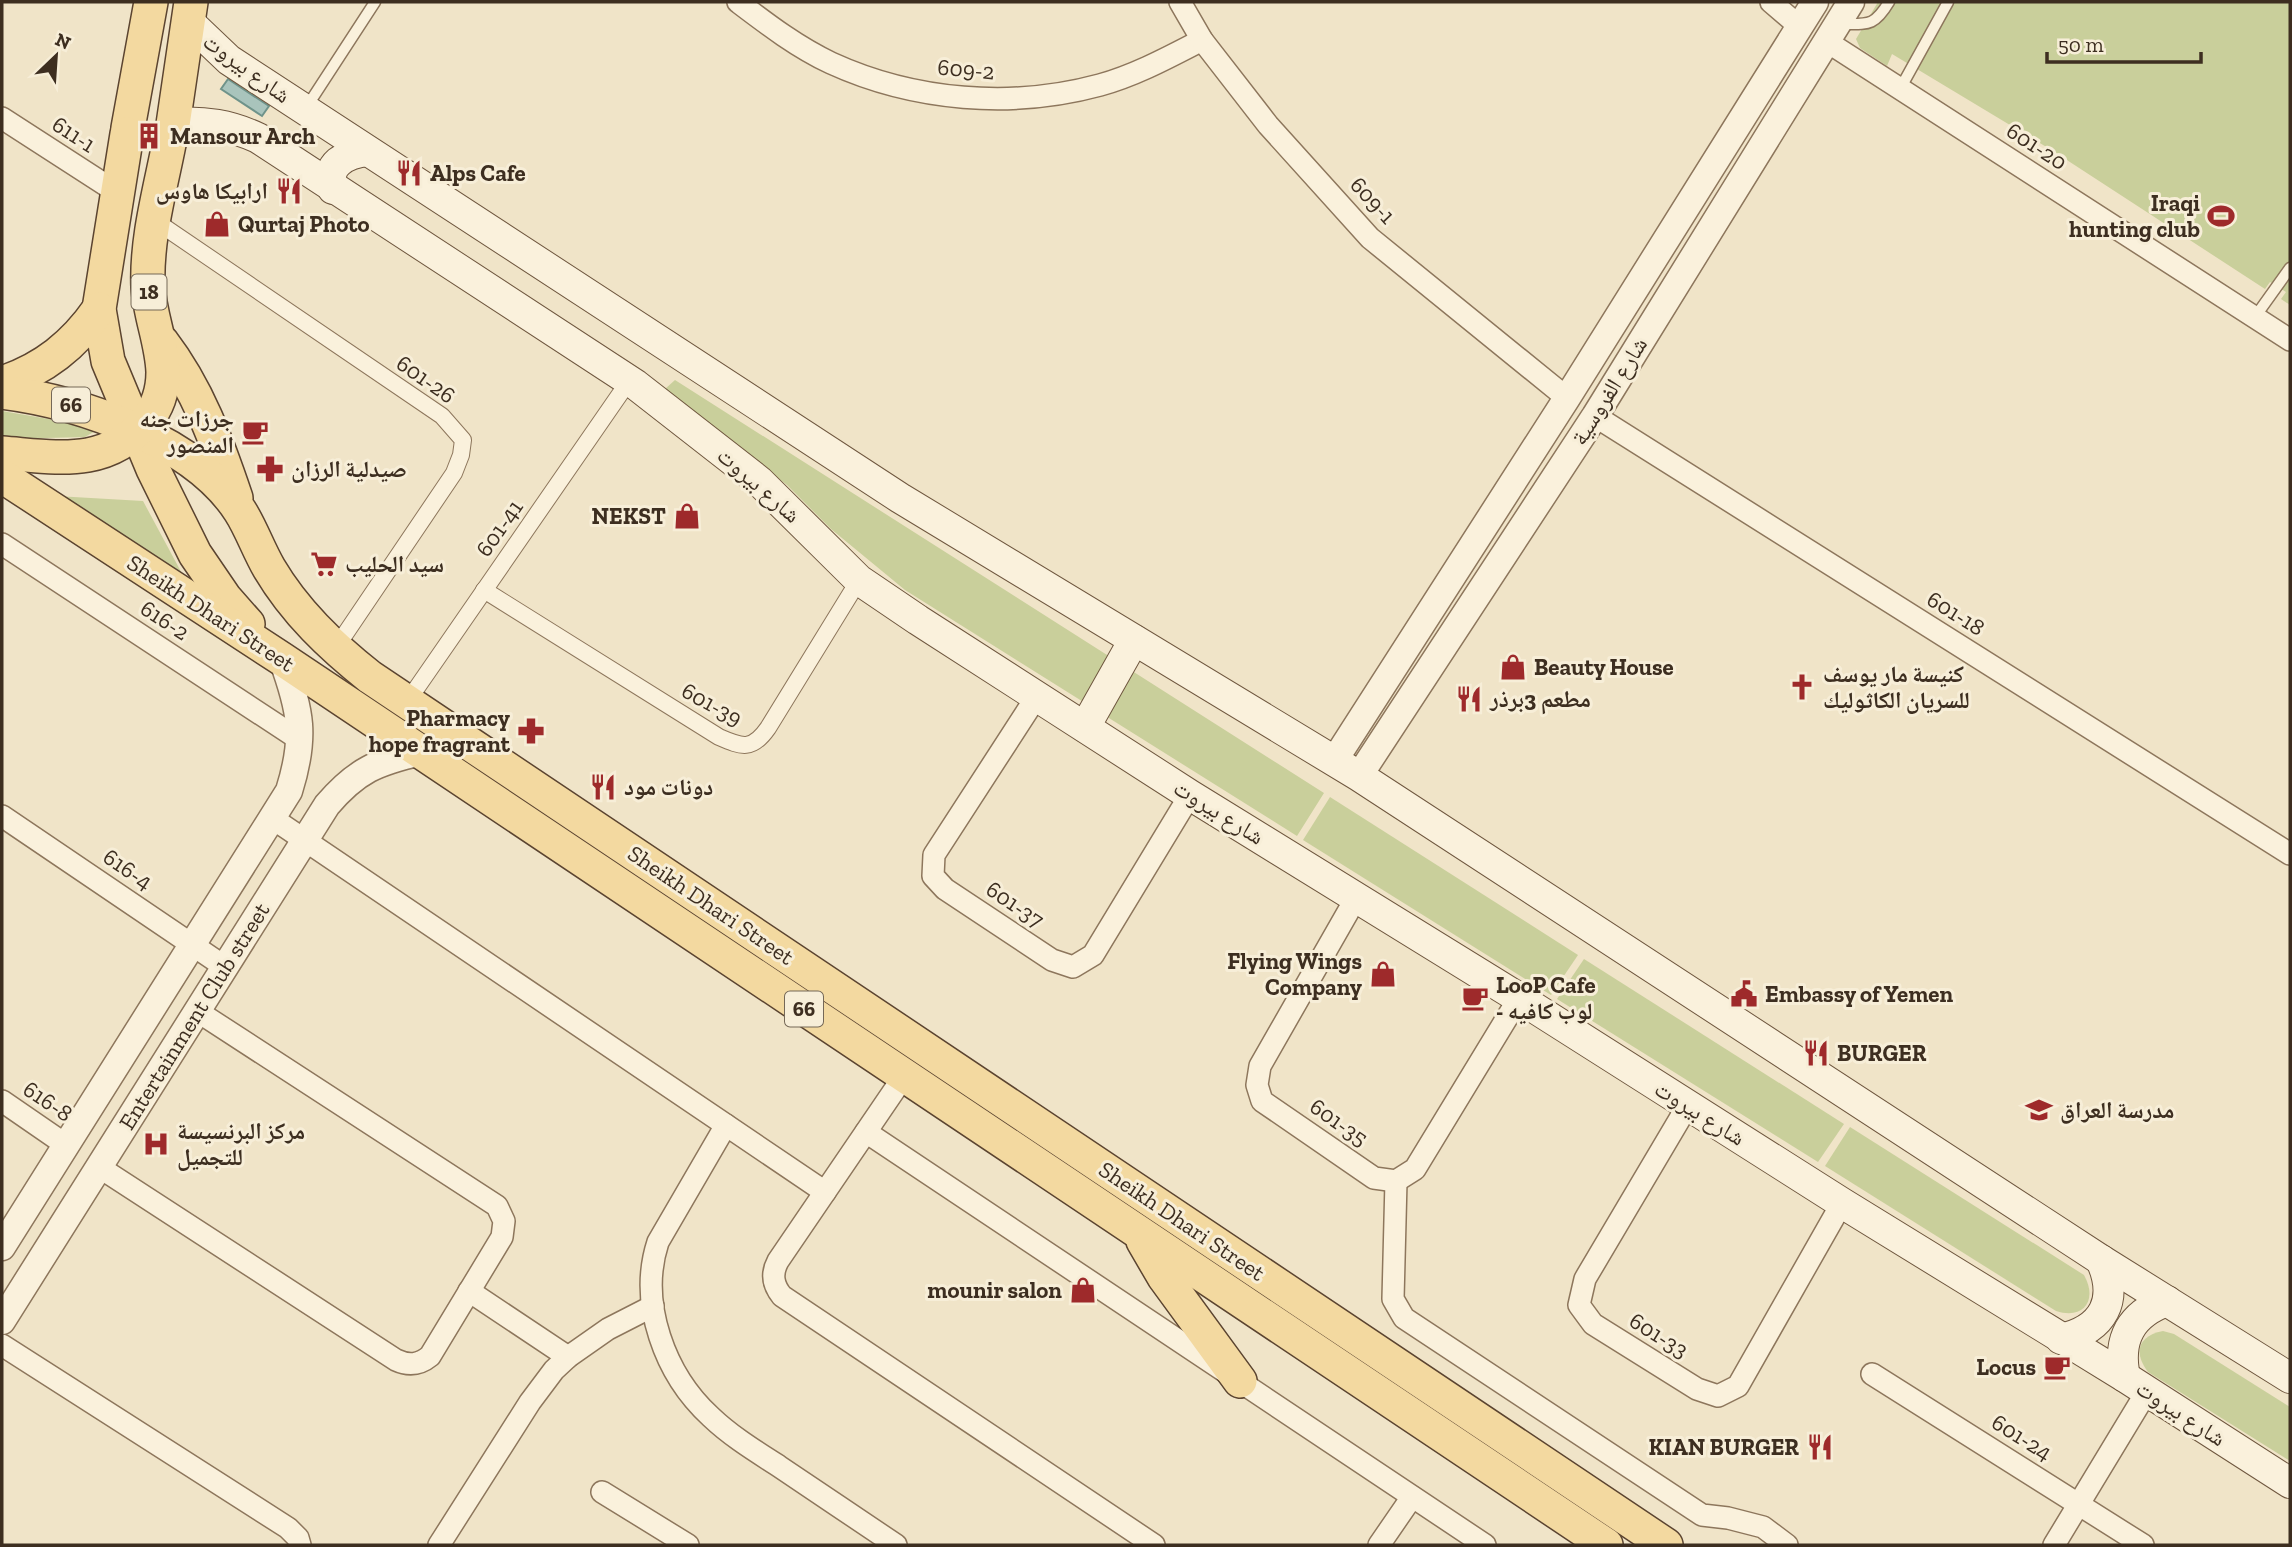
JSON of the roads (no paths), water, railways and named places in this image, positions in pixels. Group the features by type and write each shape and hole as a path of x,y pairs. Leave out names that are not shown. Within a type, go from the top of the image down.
{"main road":[{"name":"18","path":"143,6 128,131 99,309 108,360 173,512 209,575 225,598 282,659"},
{"name":"شارع بيروت","path":"190,11 229,60 900,498 1346,768 2101,1260 2290,1378"},
{"name":"18","path":"2,453 56,457 94,455 109,450 137,432 156,407 163,372 148,288 154,220 171,135 190,11"},
{"name":"شارع بيروت","path":"171,135 205,122 235,127 258,138 629,381 759,481 859,580 918,620 1190,795 1519,998 2290,1483"},
{"path":"333,189 332,172 339,160 367,151"},
{"path":"2,383 40,367 60,354 99,309"},
{"path":"159,338 177,362 204,412 240,510"},
{"name":"Sheikh Dhari Street","path":"2,392 94,412 177,452 200,467 240,510 270,570 312,626 370,677 1666,1545"},
{"name":"Sheikh Dhari Street","path":"2,476 282,659 1606,1545"},
{"path":"1085,727 1134,640"},
{"path":"1138,1233 1164,1277 1240,1381"},
{"path":"2061,1339 2090,1328 2104,1311 2110,1289 2101,1260"},
{"path":"2135,1385 2121,1361 2129,1329 2139,1316 2167,1301"}],"street":[{"name":"609-2","path":"738,2 782,36 830,63 882,82 936,95 1019,98 1047,96 1101,85 1153,66 1202,40"},
{"name":"609-1","path":"1180,2 1202,40 1268,125 1370,238 1567,398"},
{"path":"1771,2 1799,26"},
{"name":"شارع الفروسية","path":"1346,768 1485,526 1815,2"},
{"name":"شارع الفروسية","path":"1346,768 1510,543 1595,416 1838,22"},
{"name":"601-20","path":"1838,22 1900,89 2290,340"},
{"name":"611-1","path":"2,118 118,193"},
{"name":"601-26","path":"154,220 442,416 463,440 461,455 454,472 335,649"},
{"name":"601-41","path":"407,702 629,381"},
{"name":"601-18","path":"1595,416 2290,854"},
{"path":"1485,526 1510,543"},
{"name":"616-2","path":"2,544 300,740"},
{"name":"601-39","path":"484,590 719,737 749,746 760,739 768,728 859,580"},
{"name":"Entertainment Club street","path":"3,1244 289,791 297,766 300,718 296,696 282,659"},
{"name":"601-37","path":"1037,696 933,855 933,876 946,889 1052,960 1073,967 1093,955 1190,795"},
{"name":"Entertainment Club street","path":"2,1321 327,804 345,784 368,768 421,752"},
{"name":"616-4","path":"2,816 225,967"},
{"path":"272,818 825,1192"},
{"name":"601-35","path":"1356,898 1260,1066 1257,1084 1262,1101 1374,1178 1396,1181"},
{"path":"1519,998 1415,1169 1396,1181 1393,1299 1404,1318 1702,1516 1728,1518 1763,1527 1787,1545"},
{"path":"99,1167 403,1363 417,1363 430,1356 502,1237 504,1221 498,1206 197,1011"},
{"path":"904,1076 774,1268 774,1283 782,1296 1154,1545"},
{"name":"616-8","path":"2,1101 66,1145"},
{"name":"601-33","path":"1688,1105 1585,1279 1579,1305 1593,1324 1697,1389 1718,1396 1738,1386 1842,1203"},
{"path":"726,1125 658,1242 651,1274 653,1307 667,1354 685,1387 709,1416 728,1432 896,1545"},
{"path":"866,1132 1485,1545"},
{"path":"3,1244 35,1268"},
{"path":"469,1292 568,1357"},
{"path":"439,1545 541,1385 568,1357 608,1329 653,1307"},
{"path":"2,1345 288,1528 298,1538 300,1545"},
{"name":"601-24","path":"1872,1374 2143,1545"},
{"path":"2053,1545 2078,1504 2135,1385"},
{"path":"602,1492 688,1545"},
{"path":"1379,1545 1412,1497"}],"lane":[{"path":"305,110 374,2"},
{"path":"1838,22 1871,23 1889,2"},
{"path":"1900,89 1948,2"},
{"path":"2255,317 2290,268"}],"water":[{"path":"228,79 269,106 262,116 221,89"}],"place":[{"name":"Mansour Arch","path":"149,136"},
{"name":"Alps Cafe","path":"409,173"},
{"name":"ارابيكا هاوس","path":"289,191"},
{"name":"Iraqi hunting club","path":"2221,216"},
{"name":"Qurtaj Photo","path":"217,224"},
{"name":"جرزات جنه المنصور","path":"255,432"},
{"name":"صيدلية الرزان","path":"270,469"},
{"name":"NEKST","path":"687,516"},
{"name":"سيد الحليب","path":"324,564"},
{"name":"Beauty House","path":"1513,667"},
{"name":"كنيسة مار يوسف للسريان الكاثوليك","path":"1802,687"},
{"name":"مطعم 3برذر","path":"1469,699"},
{"name":"Pharmacy hope fragrant","path":"531,731"},
{"name":"دونات مود","path":"603,787"},
{"name":"Flying Wings Company","path":"1383,974"},
{"name":"Embassy of Yemen","path":"1744,994"},
{"name":"LooP Cafe - لوب كافيه","path":"1475,998"},
{"name":"BURGER","path":"1816,1053"},
{"name":"مدرسة العراق","path":"2039,1110"},
{"name":"مركز البرنسيسة للتجميل","path":"156,1144"},
{"name":"mounir salon","path":"1083,1290"},
{"name":"Locus","path":"2057,1367"},
{"name":"KIAN BURGER","path":"1820,1447"}]}
